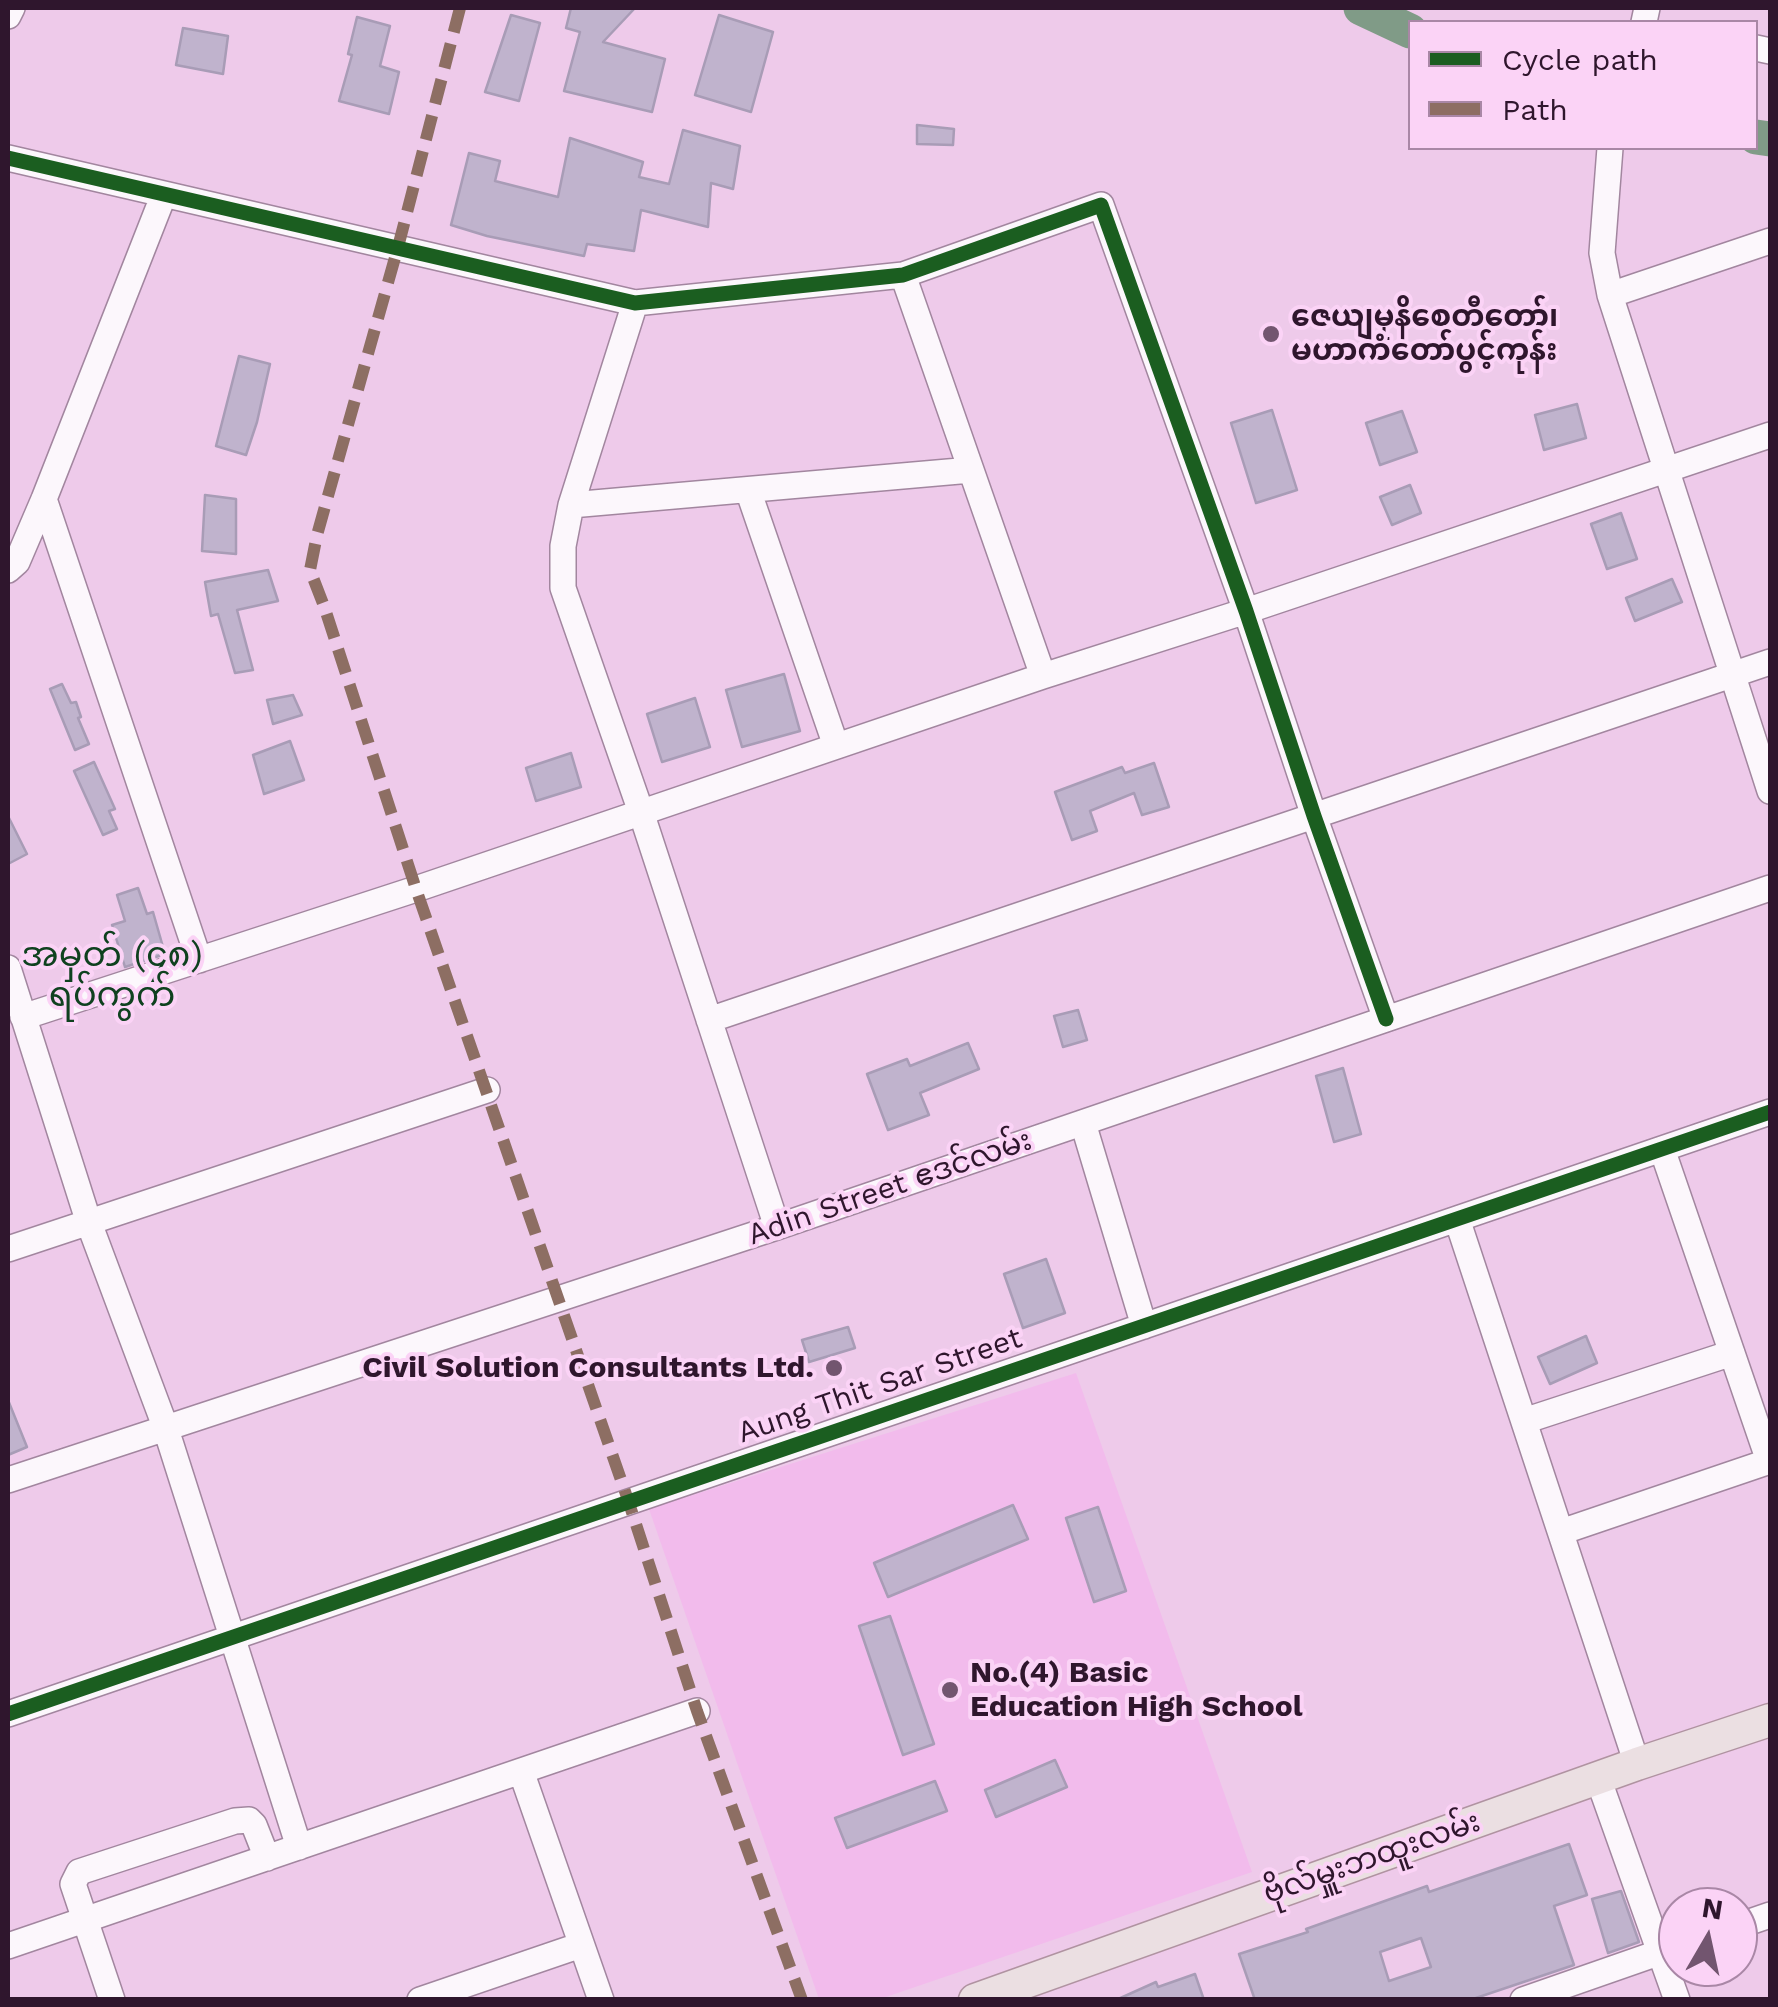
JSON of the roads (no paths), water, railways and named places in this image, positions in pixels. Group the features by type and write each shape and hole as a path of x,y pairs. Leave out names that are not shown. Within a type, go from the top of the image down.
{"main road":[{"name":"ဗိုလ်မှူးဘထူးလမ်း","path":"991,1997 1637,1764 1770,1720"}],"street":[{"path":"8,16 12,8"},
{"path":"1610,150 1602,254 1610,295 1770,791"},
{"path":"8,158 634,303 902,275 1101,205 1386,1019"},
{"path":"8,570 17,562 44,499 164,194"},
{"path":"1610,295 1770,241"},
{"path":"902,275 1043,676"},
{"path":"634,303 571,505 562,546 563,588 777,1227"},
{"path":"24,1017 416,890 1043,676 1770,435"},
{"path":"571,505 971,470"},
{"path":"748,490 836,746"},
{"path":"44,499 199,960"},
{"path":"709,1020 1770,662"},
{"name":"Adin Street ဧဒင်လမ်း","path":"8,1480 777,1227 1770,888"},
{"path":"8,968 88,1223 164,1426 299,1847"},
{"path":"8,1249 487,1090"},
{"name":"Aung Thit Sar Street","path":"8,1714 1770,1112"},
{"path":"1083,1122 1144,1326"},
{"path":"1560,1532 1770,1461 1662,1149"},
{"path":"1456,1219 1637,1764"},
{"path":"1524,1421 1732,1353"},
{"path":"8,1946 697,1710"},
{"path":"521,1772 601,2000"},
{"path":"1598,1778 1658,1923"},
{"path":"112,2000 72,1884 79,1872 250,1820 268,1858"},
{"path":"420,2000 581,1945"},
{"path":"1523,2000 1658,1954"}],"waterway":[{"path":"1361,8 1408,30"},
{"path":"1758,137 1770,139"}],"place":[{"name":"ဇေယျမုနိစေတီတော်၊ မဟာကံတော်ပွင့်ကုန်း","path":"1271,334"},
{"name":"Civil Solution Consultants Ltd.","path":"834,1368"},
{"name":"No.(4) Basic Education High School","path":"950,1690"}],"district":[{"name":"အမှတ် (၄၈) ရပ်ကွက်","path":"112,976"}]}
